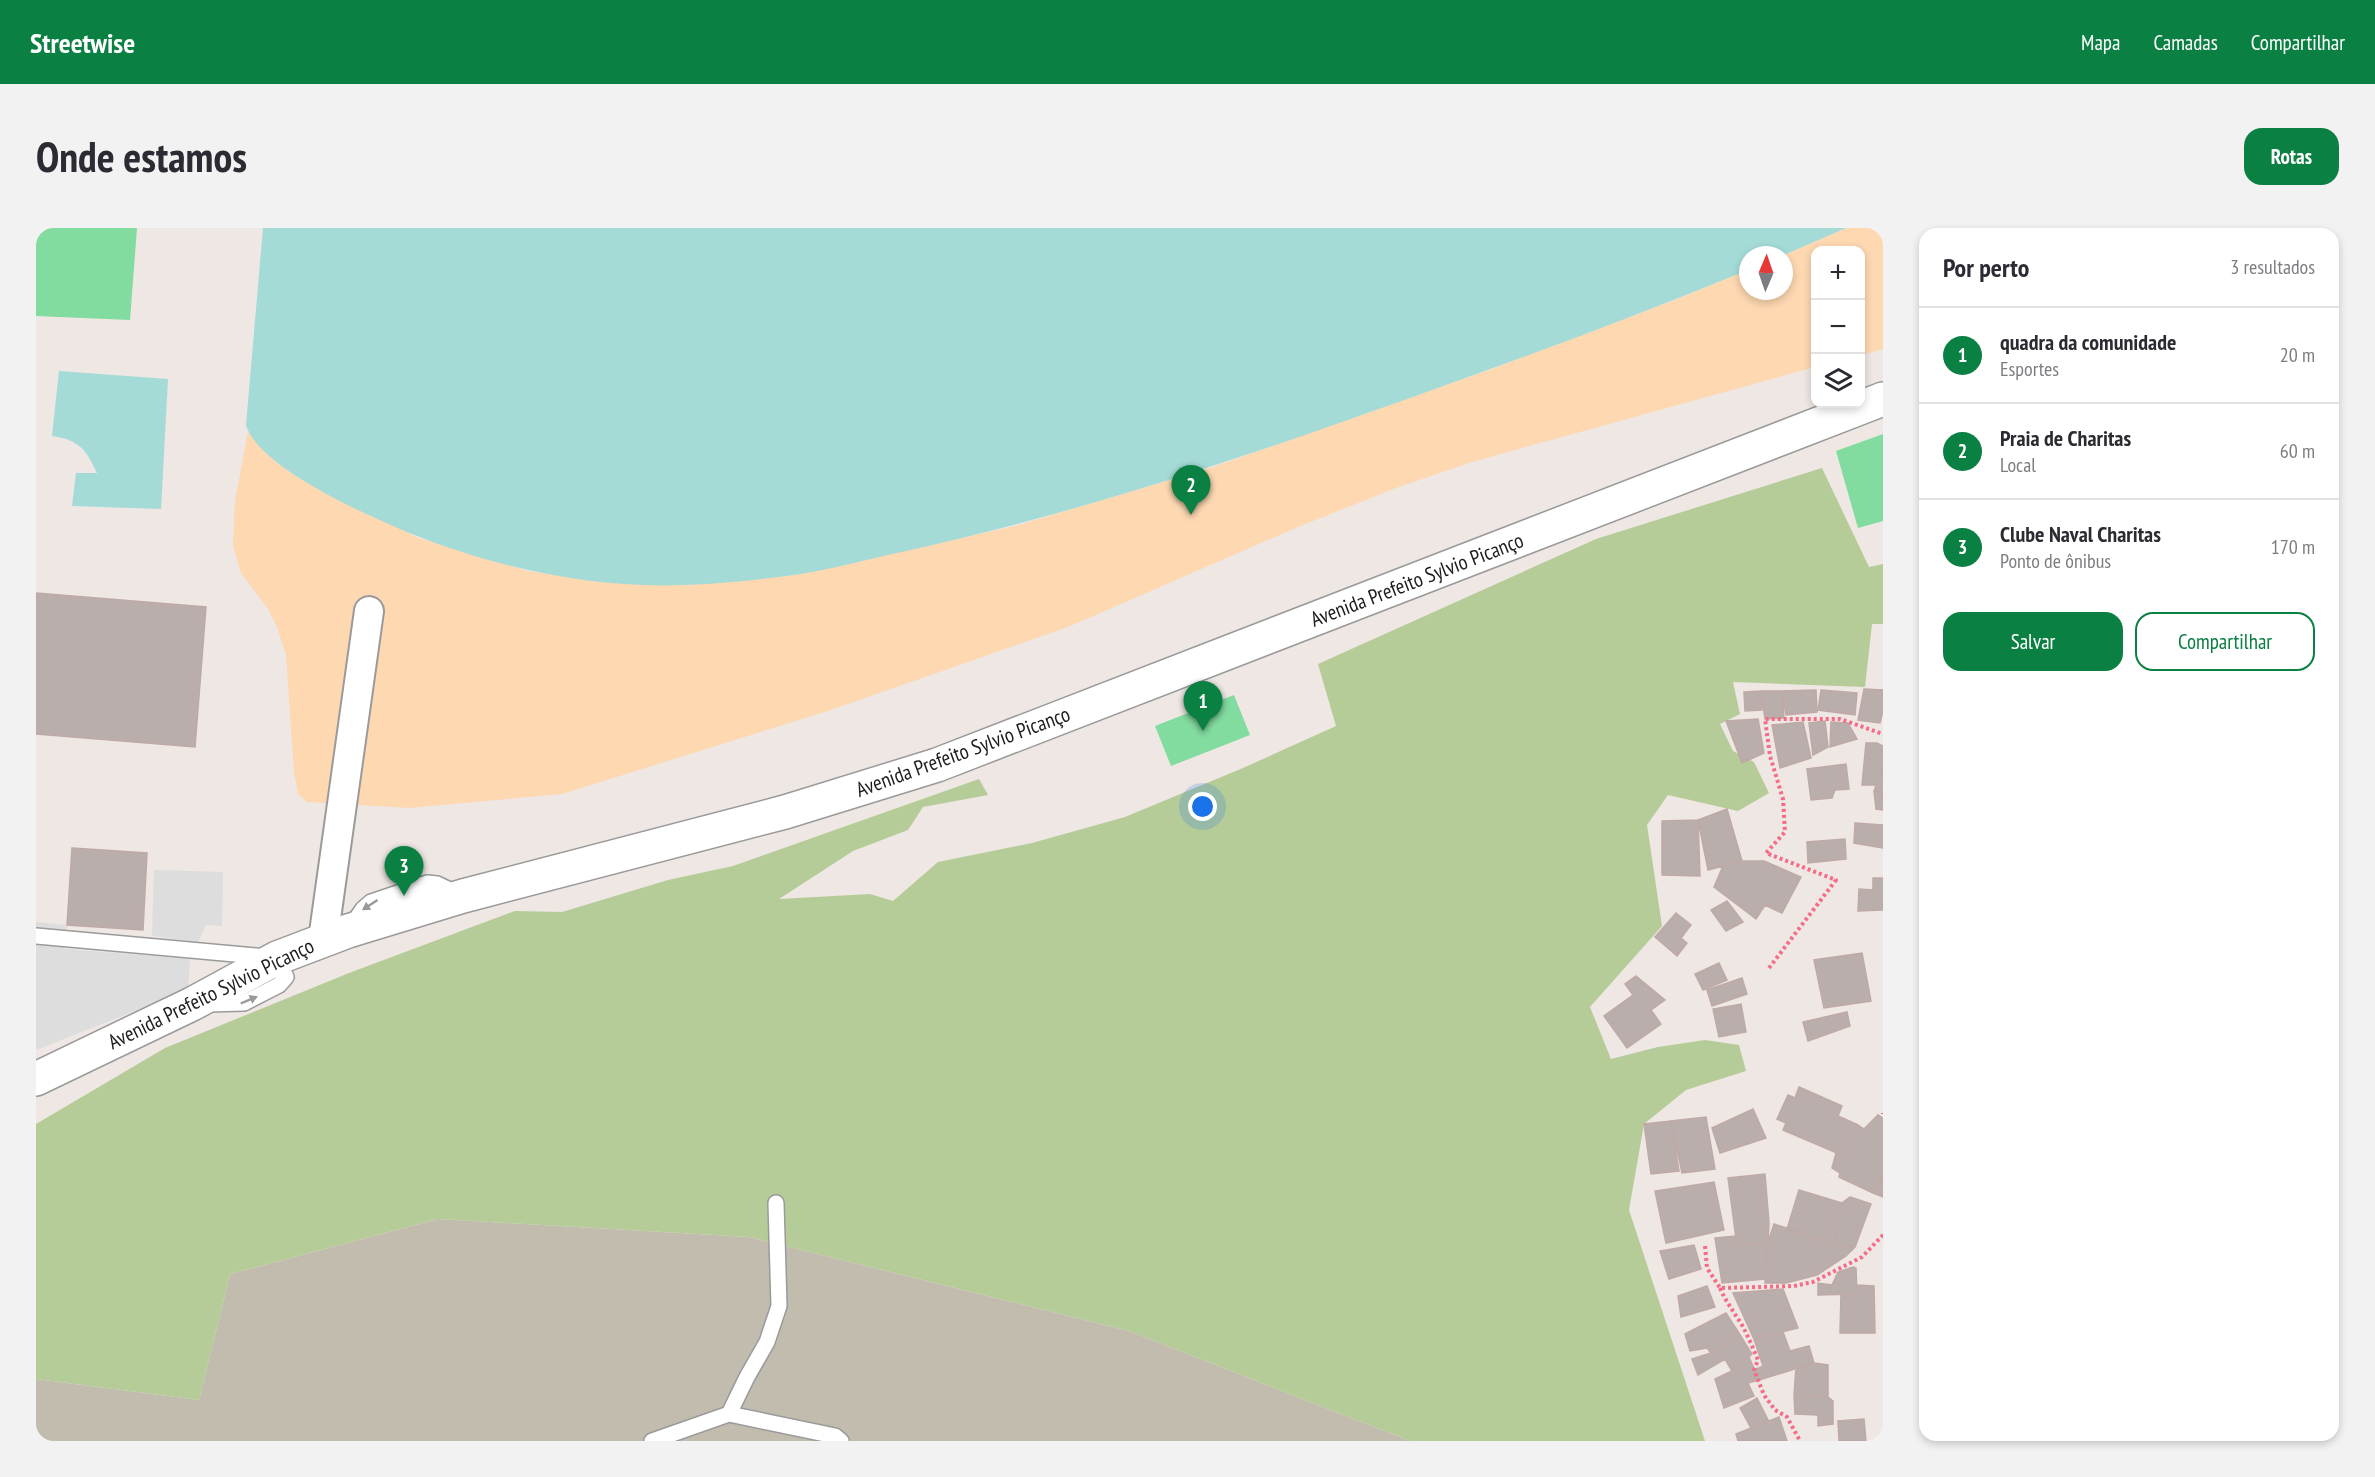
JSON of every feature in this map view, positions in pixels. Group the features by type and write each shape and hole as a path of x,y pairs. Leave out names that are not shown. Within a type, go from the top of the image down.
{"street":[{"name":"Avenida Prefeito Sylvio Picanço","path":"36,1079 192,1004 277,958 335,935 463,896 785,812 937,765 1883,399"},
{"path":"335,935 369,611"}],"lane":[{"path":"36,936 277,958"},
{"path":"729,1414 768,1342 779,1306 776,1203"},
{"path":"652,1441 729,1414 835,1436 841,1441"}],"path":[{"path":"1769,968 1836,880 1766,853 1785,832 1783,799 1770,756 1765,719 1840,719 1883,734"},
{"path":"1720,1288 1794,1286 1813,1282 1862,1257 1883,1234"},
{"path":"1705,1246 1707,1268 1720,1288 1727,1305 1742,1324 1758,1360 1754,1370 1764,1395 1774,1410 1787,1417 1800,1441"}],"shaded area":[{"path":"154,870 223,872 222,926 206,925 198,942 152,936"},
{"path":"36,922 67,925 65,949 190,959 188,990 36,1050"},
{"path":"438,1219 749,1237 1129,1331 1410,1441 36,1441 36,1379 199,1400 230,1274"}],"green space":[{"path":"36,228 137,228 130,320 36,316"},
{"path":"1883,434 1883,521 1858,528 1836,451"},
{"path":"1822,468 1869,567 1883,564 1883,624 1872,624 1865,687 1733,682 1740,714 1720,724 1733,751 1754,762 1769,793 1738,811 1668,795 1647,825 1662,926 1590,1007 1611,1059 1658,1047 1705,1040 1739,1045 1746,1071 1686,1090 1644,1124 1629,1210 1705,1441 1410,1441 1129,1331 749,1237 438,1219 230,1274 199,1400 36,1379 36,1124 165,1048 349,973 515,911 562,912 668,880 733,866 979,779 988,795 923,807 908,830 853,851 779,899 870,894 893,901 938,862 1032,843 1125,817 1336,726 1318,664 1596,539"},
{"path":"1234,695 1250,735 1171,766 1155,726"}],"sand":[{"path":"1846,228 1883,228 1883,349 1865,354 1865,246 1811,246 1811,368 1472,462 1396,488 1298,527 1068,627 828,711 562,794 410,808 307,802 298,794 294,772 286,655 277,627 268,609 241,573 233,545 235,501 248,432 277,463 416,537 528,571 615,583 681,585 790,576 1015,526 1207,469 1489,370 1739,274 1739,300 1793,300 1793,251"}],"water":[{"path":"263,228 1846,228 1793,251 1793,246 1739,246 1739,274 1528,356 1204,469 1001,528 787,576 722,583 644,585 564,577 485,559 409,533 320,491 266,453 253,439 246,425"},
{"path":"59,371 168,379 161,509 72,506 76,473 97,473 80,447 69,440 52,436"}],"building":[{"path":"36,593 206,607 195,747 36,734"},
{"path":"1864,689 1883,690 1883,711 1880,723 1858,720"},
{"path":"1816,690 1817,712 1786,715 1782,691"},
{"path":"1821,690 1857,693 1855,715 1818,710"},
{"path":"1761,691 1782,691 1784,718 1765,719"},
{"path":"1761,691 1762,710 1745,711 1744,692"},
{"path":"1758,719 1764,753 1742,763 1726,721"},
{"path":"1825,721 1828,747 1813,755 1809,723"},
{"path":"1803,722 1811,758 1780,768 1772,725"},
{"path":"1831,722 1848,723 1857,739 1830,747"},
{"path":"1866,743 1877,743 1883,746 1882,791 1874,791 1876,785 1862,785"},
{"path":"1846,764 1849,789 1835,790 1832,798 1811,800 1807,769"},
{"path":"1882,785 1883,810 1876,809 1874,791 1882,791"},
{"path":"1727,809 1742,861 1708,870 1698,820"},
{"path":"1698,820 1700,876 1662,875 1662,821"},
{"path":"1855,823 1883,825 1883,848 1854,843"},
{"path":"1845,839 1846,859 1808,863 1807,842"},
{"path":"72,848 147,853 143,930 67,925"},
{"path":"1742,861 1764,861 1801,877 1782,913 1765,905 1756,919 1714,887 1723,866"},
{"path":"1873,878 1883,878 1883,910 1858,911 1859,889 1873,890"},
{"path":"1727,901 1743,922 1726,931 1711,910"},
{"path":"1676,913 1691,925 1681,938 1687,943 1677,956 1655,937"},
{"path":"1862,953 1871,1001 1824,1008 1814,960"},
{"path":"1719,963 1727,980 1703,990 1695,974"},
{"path":"1636,976 1665,1000 1651,1010 1661,1024 1627,1048 1604,1016 1633,995 1625,984"},
{"path":"1742,978 1747,994 1712,1006 1707,990"},
{"path":"1741,1004 1746,1032 1719,1037 1713,1009"},
{"path":"1847,1012 1850,1026 1808,1041 1803,1022"},
{"path":"1799,1087 1842,1106 1838,1116 1858,1125 1844,1156 1783,1130 1786,1123 1777,1119 1788,1095 1795,1098"},
{"path":"1753,1109 1766,1138 1720,1153 1712,1128"},
{"path":"1878,1115 1883,1118 1883,1173 1873,1193 1839,1177 1840,1173 1832,1168 1836,1153 1844,1156 1858,1125 1864,1129"},
{"path":"1706,1117 1715,1169 1682,1173 1671,1121"},
{"path":"1671,1121 1679,1171 1651,1174 1644,1124"},
{"path":"1883,1173 1883,1197 1873,1193"},
{"path":"1765,1174 1769,1223 1768,1242 1737,1246 1728,1178"},
{"path":"1714,1182 1724,1230 1666,1243 1655,1191"},
{"path":"1799,1190 1842,1203 1834,1244 1787,1229"},
{"path":"1850,1197 1871,1204 1855,1247 1834,1244 1842,1203"},
{"path":"1774,1224 1834,1244 1855,1247 1846,1256 1817,1275 1786,1283 1765,1283 1768,1242"},
{"path":"1736,1236 1737,1246 1768,1242 1765,1279 1722,1283 1715,1238"},
{"path":"1694,1245 1701,1269 1669,1279 1660,1251"},
{"path":"1856,1268 1857,1294 1818,1295 1818,1283 1832,1285 1838,1272"},
{"path":"1857,1285 1874,1286 1875,1333 1840,1333 1841,1294 1857,1294"},
{"path":"1707,1286 1715,1307 1681,1317 1678,1296"},
{"path":"1783,1289 1798,1328 1754,1339 1733,1293"},
{"path":"1726,1313 1737,1330 1726,1337 1730,1342 1711,1353 1707,1348 1690,1351 1685,1334"},
{"path":"1737,1330 1752,1354 1732,1371 1725,1359 1698,1375 1692,1359 1711,1353 1730,1342 1726,1337"},
{"path":"1783,1332 1790,1351 1809,1346 1814,1363 1759,1380 1754,1370 1763,1366 1754,1339"},
{"path":"1749,1357 1759,1380 1748,1383 1754,1396 1724,1408 1715,1379 1732,1371"},
{"path":"1814,1363 1828,1365 1828,1397 1794,1395 1796,1367"},
{"path":"1794,1395 1828,1397 1833,1401 1833,1424 1818,1426 1818,1415 1795,1414"},
{"path":"1757,1398 1768,1420 1751,1428 1740,1408"},
{"path":"1779,1417 1787,1441 1738,1441 1736,1434"},
{"path":"1864,1419 1866,1441 1839,1441 1838,1421"}],"place":[{"name":"Praia de Charitas","path":"1191,515"},
{"name":"quadra da comunidade","path":"1203,731"},
{"name":"Clube Naval Charitas","path":"404,896"}]}
